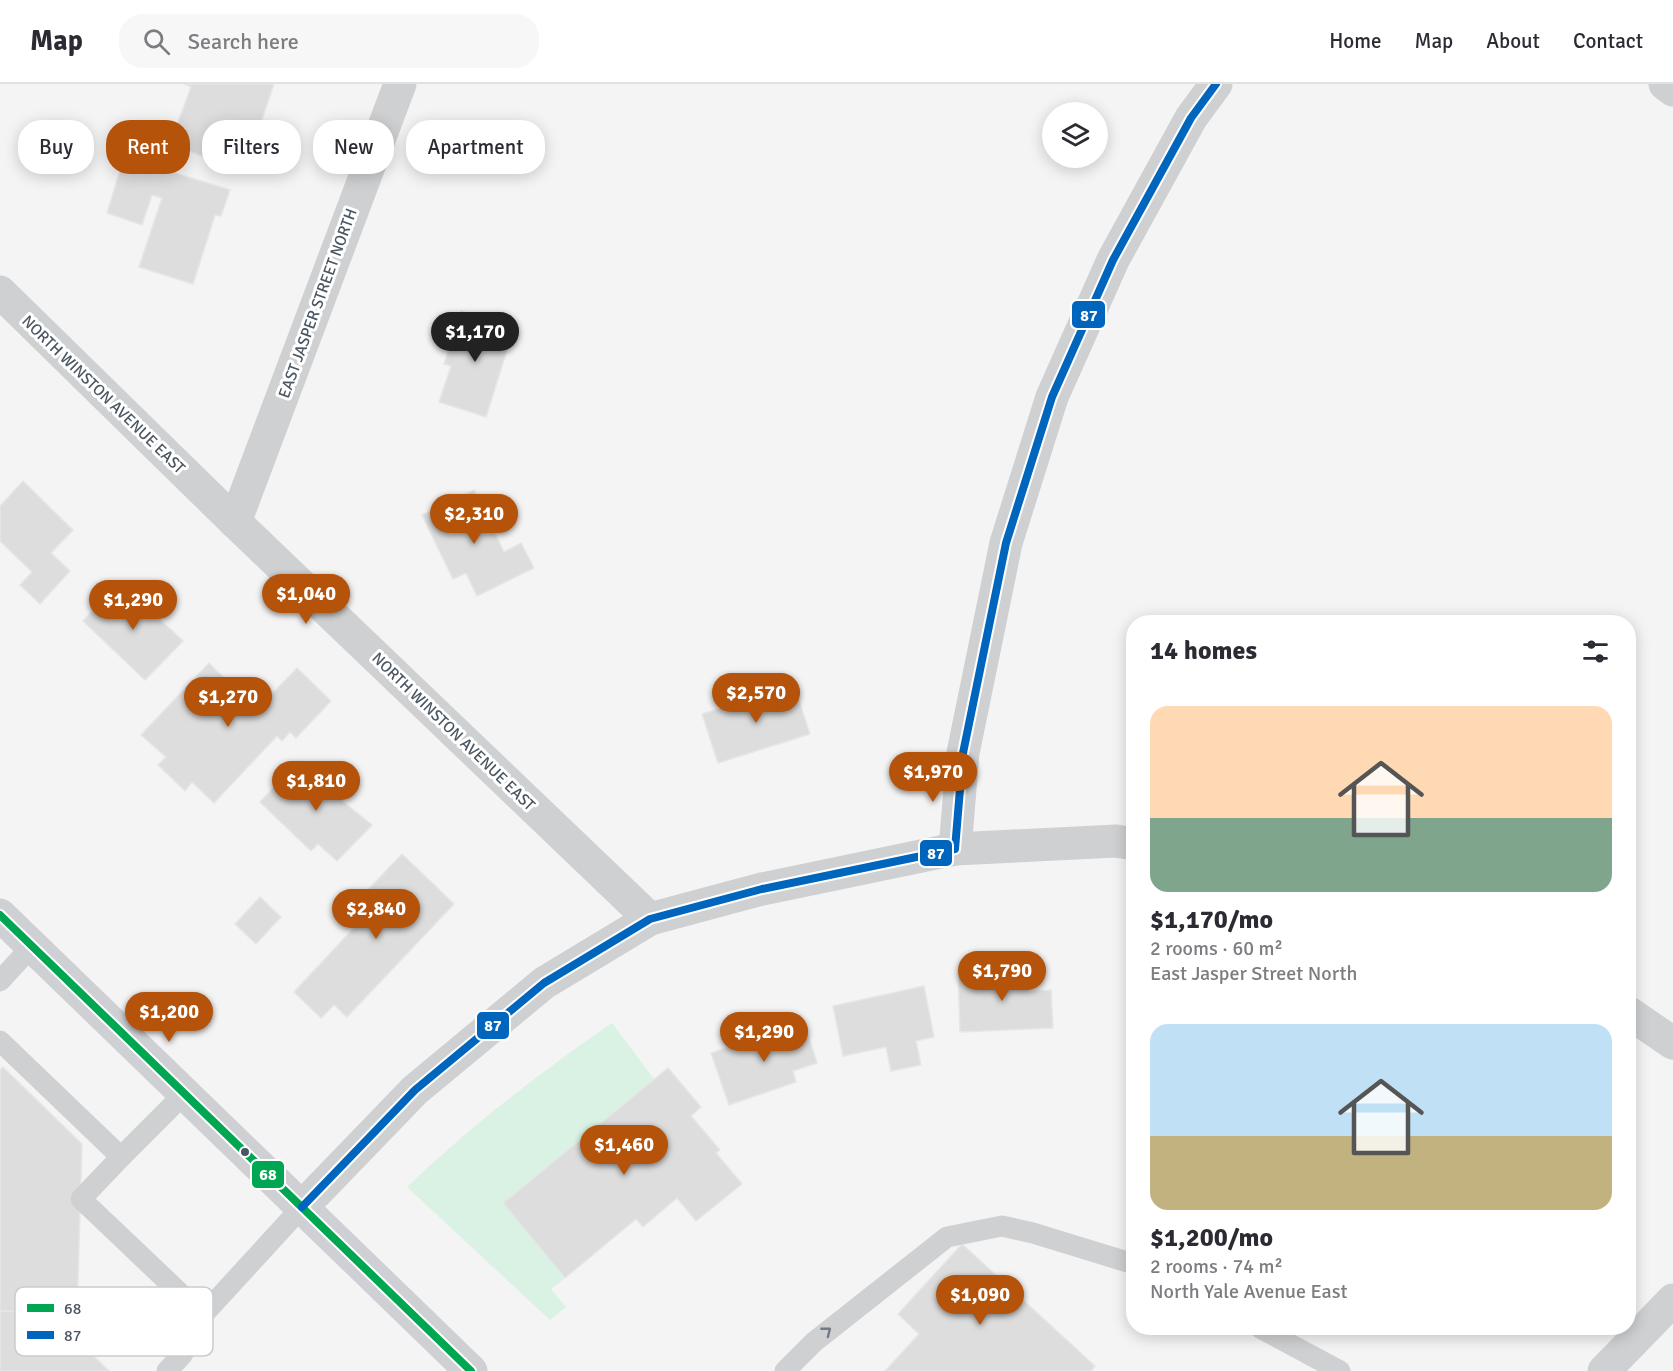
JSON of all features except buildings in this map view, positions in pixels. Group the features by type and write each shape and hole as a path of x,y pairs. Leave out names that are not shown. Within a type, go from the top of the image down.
{"main road":[{"path":"0,915 471,1371"}],"street":[{"name":"EAST JASPER STREET NORTH","path":"235,522 400,84"},
{"path":"955,849 963,753 1006,543 1053,397 1113,260 1191,118 1216,84"},
{"path":"1665,84 1673,90"},
{"name":"NORTH WINSTON AVENUE EAST","path":"0,292 235,522 650,919"},
{"path":"302,1207 415,1090 535,991 650,919 762,889 955,849 1126,843"},
{"path":"1636,1018 1673,1043"},
{"path":"1604,1371 1673,1300"}],"lane":[{"path":"0,981 32,946"},
{"path":"0,1041 121,1157"},
{"path":"174,1287 81,1199 185,1094"},
{"path":"213,1304 302,1207"},
{"path":"785,1371 814,1341 947,1237 1002,1226 1033,1233 1126,1262"},
{"path":"1273,1335 1340,1371"},
{"path":"167,1371 181,1356"}],"green space":[{"path":"612,1023 654,1079 504,1203 565,1278 551,1289 566,1307 550,1320 407,1187 506,1101"}],"transit line":[{"name":"87","path":"302,1207 415,1090 544,983 650,919 762,889 955,849 963,753 1006,543 1052,397 1113,260 1191,118 1216,84"},
{"name":"68","path":"0,915 471,1371"}]}
